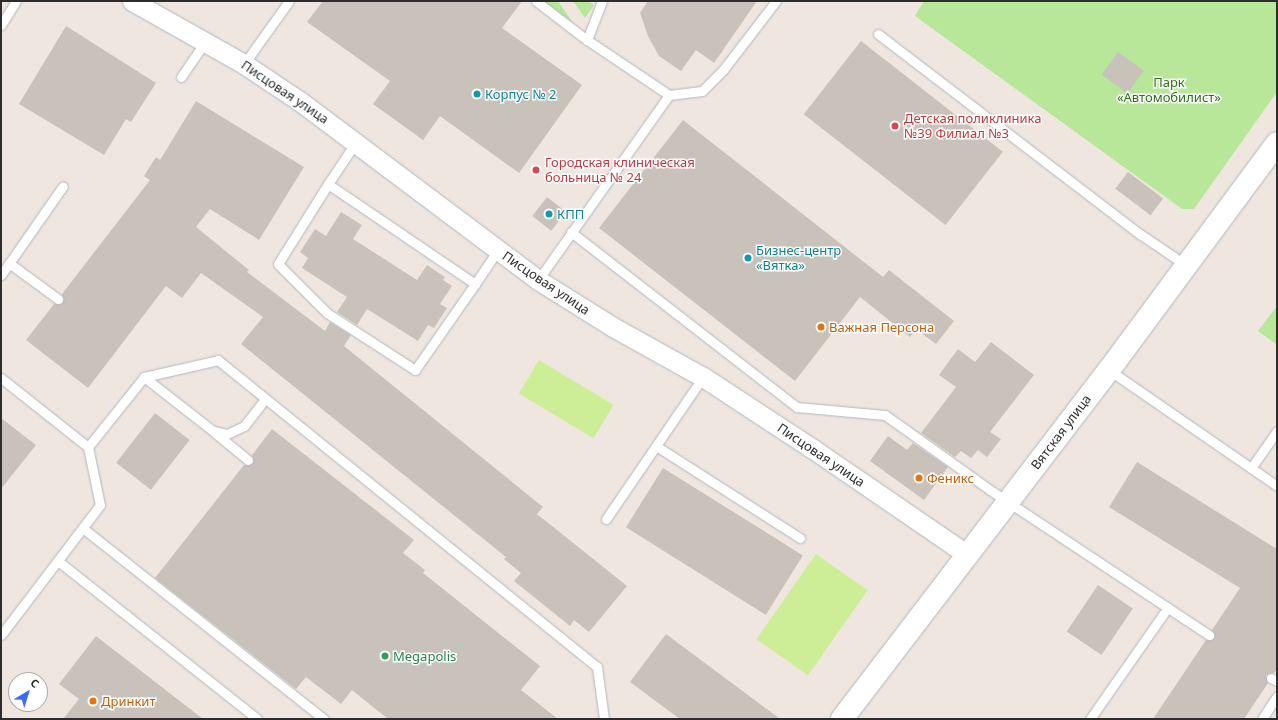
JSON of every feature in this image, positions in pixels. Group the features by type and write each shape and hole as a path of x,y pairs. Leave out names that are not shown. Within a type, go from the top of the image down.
{"street":[{"name":"Писцовая улица","path":"132,1 244,64 356,142 497,251 538,280 613,327 704,377 968,555"},
{"name":"Вятская улица","path":"842,719 1109,370 1277,143"}],"lane":[{"path":"1,25 16,1"},
{"path":"244,64 289,1"},
{"path":"536,1 587,40 669,95 702,91 723,70 776,1"},
{"path":"587,40 602,1"},
{"path":"878,34 1140,234 1187,266"},
{"path":"180,77 205,42"},
{"path":"538,280 669,95"},
{"path":"356,142 278,264 327,313 415,370 497,251"},
{"path":"328,184 475,284"},
{"path":"1,276 62,186"},
{"path":"571,232 797,407 885,415 1008,502 1209,635"},
{"path":"9,263 58,299"},
{"path":"88,446 144,377 218,360 597,667 604,719"},
{"path":"1109,370 1277,486"},
{"path":"144,377 248,460"},
{"path":"606,519 704,377"},
{"path":"1,378 88,446 100,505 84,529 1,634"},
{"path":"213,432 227,434 244,426 262,403"},
{"path":"1251,468 1277,431"},
{"path":"656,446 800,538"},
{"path":"84,529 324,719"},
{"path":"58,561 257,719"},
{"path":"1090,719 1168,607"},
{"path":"1262,719 1277,696"}],"green space":[{"path":"543,1 558,1 573,23"},
{"path":"573,1 588,1 594,5 585,18"},
{"name":"Парк «Автомобилист»","path":"924,1 1277,1 1277,92 1194,209 1182,209 915,16"},
{"path":"1277,306 1277,345 1258,331"},
{"path":"539,360 614,405 593,438 519,393"},
{"path":"816,554 868,590 808,675 756,639"}],"building":[{"name":"Корпус № 2","path":"323,1 522,1 502,28 582,85 519,173 440,116 423,140 373,104 390,81 307,22"},
{"path":"648,1 757,1 714,63 696,50 681,71 659,56 648,36 640,13"},
{"path":"66,26 156,83 131,122 126,119 104,155 19,104"},
{"name":"Детская поликлиника №39 Филиал №3","path":"861,41 1003,152 946,225 804,114"},
{"path":"1118,52 1144,71 1127,93 1102,75"},
{"path":"196,101 304,167 259,240 210,209 196,227 249,270 247,272 325,331 330,322 351,335 344,346 543,507 537,514 627,586 589,632 574,620 570,626 514,581 521,573 504,559 506,557 241,344 263,317 201,273 182,298 166,286 88,388 26,340 54,304 63,303 62,294 150,180 144,176 156,157 160,160"},
{"name":"Бизнес-центр «Вятка»","path":"683,120 883,277 889,270 954,321 936,344 916,329 910,337 860,297 795,381 599,228"},
{"path":"1128,172 1163,198 1151,215 1115,189"},
{"name":"КПП","path":"547,197 566,212 551,231 532,216"},
{"path":"341,212 362,225 353,239 417,280 427,265 445,277 443,280 452,286 440,304 447,308 434,328 428,325 418,341 367,309 357,325 337,312 347,297 302,268 308,258 300,252 315,229 326,236"},
{"path":"991,342 1034,375 990,432 1001,439 987,457 978,450 971,458 961,451 955,457 921,433 956,387 939,375 958,349 975,362"},
{"path":"155,413 190,440 151,490 116,463"},
{"path":"1,418 36,445 1,489"},
{"path":"272,429 414,540 403,553 425,570 423,573 540,666 521,690 558,719 388,719 352,690 341,704 306,677 296,689 155,578 244,465 253,463 252,455"},
{"path":"888,436 907,450 913,443 948,467 924,500 870,461"},
{"path":"1137,462 1277,549 1277,669 1274,673 1266,675 1268,683 1244,719 1153,719 1206,640 1214,639 1212,630 1240,588 1109,507"},
{"path":"663,468 803,555 766,615 626,527"},
{"path":"1098,585 1133,608 1102,655 1067,631"},
{"path":"666,634 780,719 680,719 630,682"},
{"path":"96,636 203,719 63,719 79,699 59,684"}],"place":[{"name":"Корпус № 2","path":"477,94"},
{"name":"Детская поликлиника №39 Филиал №3","path":"895,126"},
{"name":"Городская клиническая больница № 24","path":"536,170"},
{"name":"КПП","path":"549,214"},
{"name":"Бизнес-центр «Вятка»","path":"748,258"},
{"name":"Важная Персона","path":"821,327"},
{"name":"Феникс","path":"919,478"},
{"name":"Megapolis","path":"385,656"},
{"name":"Дринкит","path":"93,701"}]}
